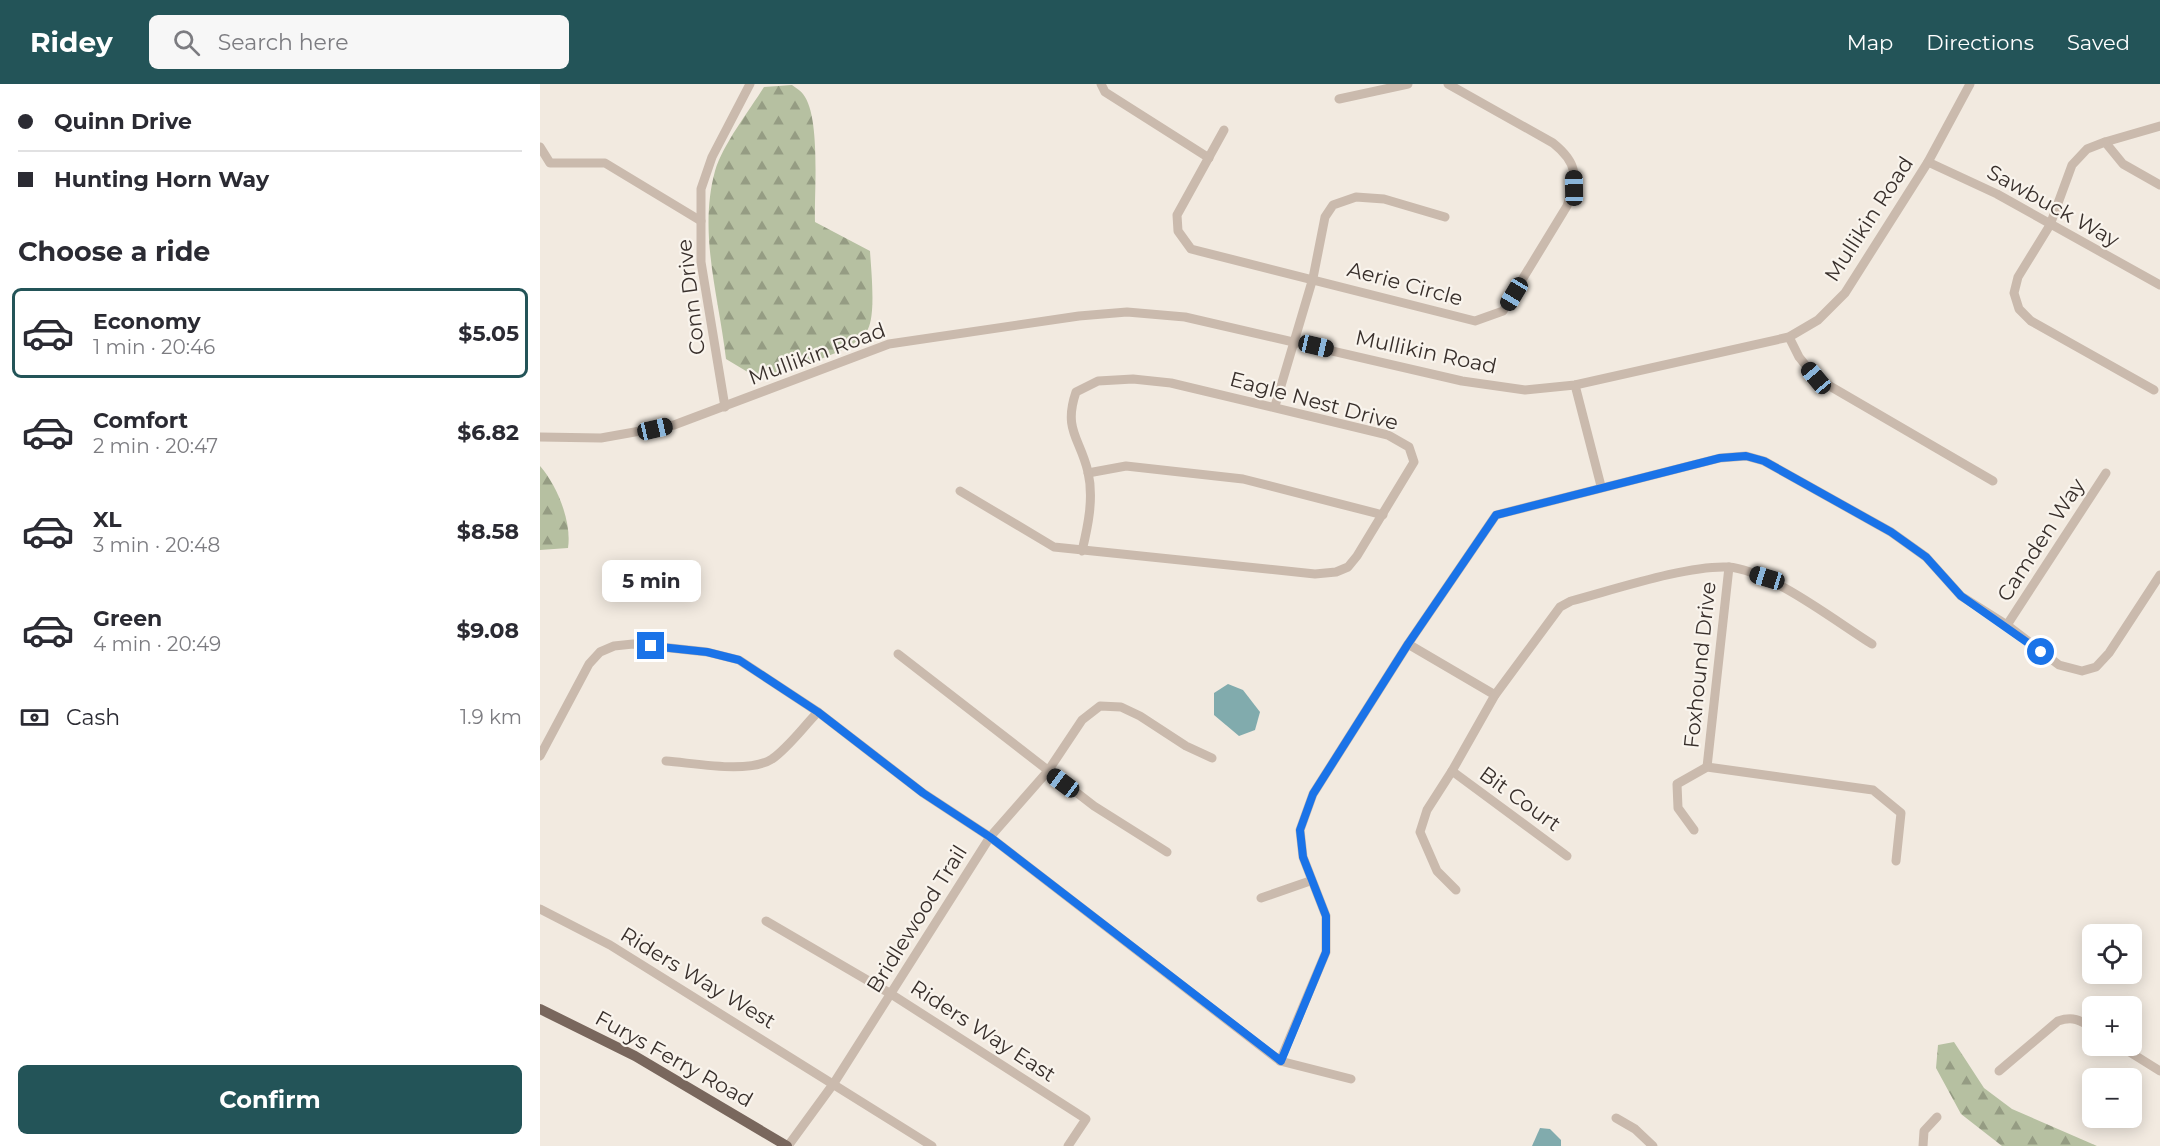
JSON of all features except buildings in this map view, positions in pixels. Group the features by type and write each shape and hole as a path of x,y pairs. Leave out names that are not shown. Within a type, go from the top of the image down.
{"main road":[{"name":"Furys Ferry Road","path":"540,1009 635,1056 788,1146"}],"street":[{"name":"Conn Drive","path":"725,407 701,262 701,189 712,157 750,84"},
{"path":"1101,84 1106,92 1209,158"},
{"path":"1339,99 1408,84"},
{"name":"Aerie Circle","path":"1224,130 1177,215 1178,231 1191,249 1313,278 1475,321 1503,311 1567,206 1574,188 1574,171 1568,155 1553,143 1448,84"},
{"name":"Mullikin Road","path":"540,437 575,439 636,434 674,425 889,344 1079,316 1127,312 1185,317 1462,381 1525,390 1575,385 1789,338 1818,320 1845,293 1928,162 1970,84"},
{"path":"2154,390 2031,321 2019,309 2014,293 2018,277 2050,225 2072,165 2087,149 2160,126"},
{"path":"2105,142 2123,164 2160,185"},
{"path":"540,147 550,163 605,163 701,220"},
{"name":"Sawbuck Way","path":"1928,162 1997,194 2160,285"},
{"path":"1275,406 1313,278 1325,217 1333,205 1356,197 1384,200 1445,217"},
{"path":"1789,338 1798,357 1816,378 1993,481"},
{"name":"Eagle Nest Drive","path":"960,490 1042,542 1054,547 1082,551 1287,572 1336,572 1353,562 1414,462 1409,447 1388,435 1275,406 1172,383 1133,379 1098,381 1076,392 1069,420 1088,473 1089,522 1082,551"},
{"path":"1575,385 1601,486"},
{"path":"1281,1061 1326,952 1326,916 1310,881 1303,857 1300,830 1313,794 1408,644 1496,515 1601,486 1720,458 1746,456 1764,461 1891,532 1926,557 1961,596 2007,625 2059,665 2082,671 2096,667 2109,653 2160,575"},
{"path":"1088,473 1126,466 1243,479 1383,515"},
{"name":"Camden Way","path":"2007,625 2106,473"},
{"path":"1456,890 1437,871 1420,832 1427,810 1495,695 1560,607 1571,601 1696,569 1729,567 1767,578 1872,644"},
{"name":"Foxhound Drive","path":"1707,767 1729,567"},
{"path":"540,756 589,664 600,652 614,646 633,644 707,652 739,660 818,712 923,793 990,837 1281,1061 1351,1078"},
{"path":"1408,644 1495,695"},
{"path":"898,654 1094,806 1167,852"},
{"name":"Bridlewood Trail","path":"788,1146 834,1083 990,837 1047,771 1082,720 1100,706 1121,707 1140,716 1186,746 1212,758"},
{"path":"666,761 758,765 773,758 818,712"},
{"path":"1694,830 1678,808 1677,783 1707,767 1873,790 1900,813 1896,861"},
{"name":"Bit Court","path":"1452,771 1567,856"},
{"path":"1261,898 1310,881"},
{"name":"Riders Way West","path":"540,909 610,945 932,1146"},
{"name":"Riders Way East","path":"766,921 891,994 1086,1119 1068,1146"},
{"path":"2000,1071 2058,1021 2069,1017 2082,1023"},
{"path":"2136,1056 2160,1071"},
{"path":"1616,1118 1635,1129 1653,1146"},
{"path":"1923,1146 1924,1131 1937,1118"}],"green space":[{"path":"792,85 803,94 809,105 812,119 815,155 815,222 870,251 872,313 868,329 861,338 849,346 817,360 756,377 726,359 709,241 710,194 715,171 724,150 764,87"},
{"path":"540,466 552,483 562,504 568,527 568,548 540,550"},
{"path":"1954,1042 1984,1088 2012,1109 2097,1146 2002,1146 1961,1114 1936,1068 1938,1045"}],"water":[{"path":"1228,684 1243,690 1260,712 1255,730 1239,736 1214,715 1214,693"},
{"path":"1540,1128 1550,1129 1561,1140 1561,1146 1532,1146"}],"route":[{"path":"651,646 707,652 739,660 818,712 923,793 990,837 1281,1061 1326,952 1326,916 1310,881 1303,857 1300,830 1313,794 1408,644 1496,515 1601,486 1720,458 1746,456 1764,461 1891,532 1926,557 1945,582 1961,596 2007,625 2041,652"}]}
